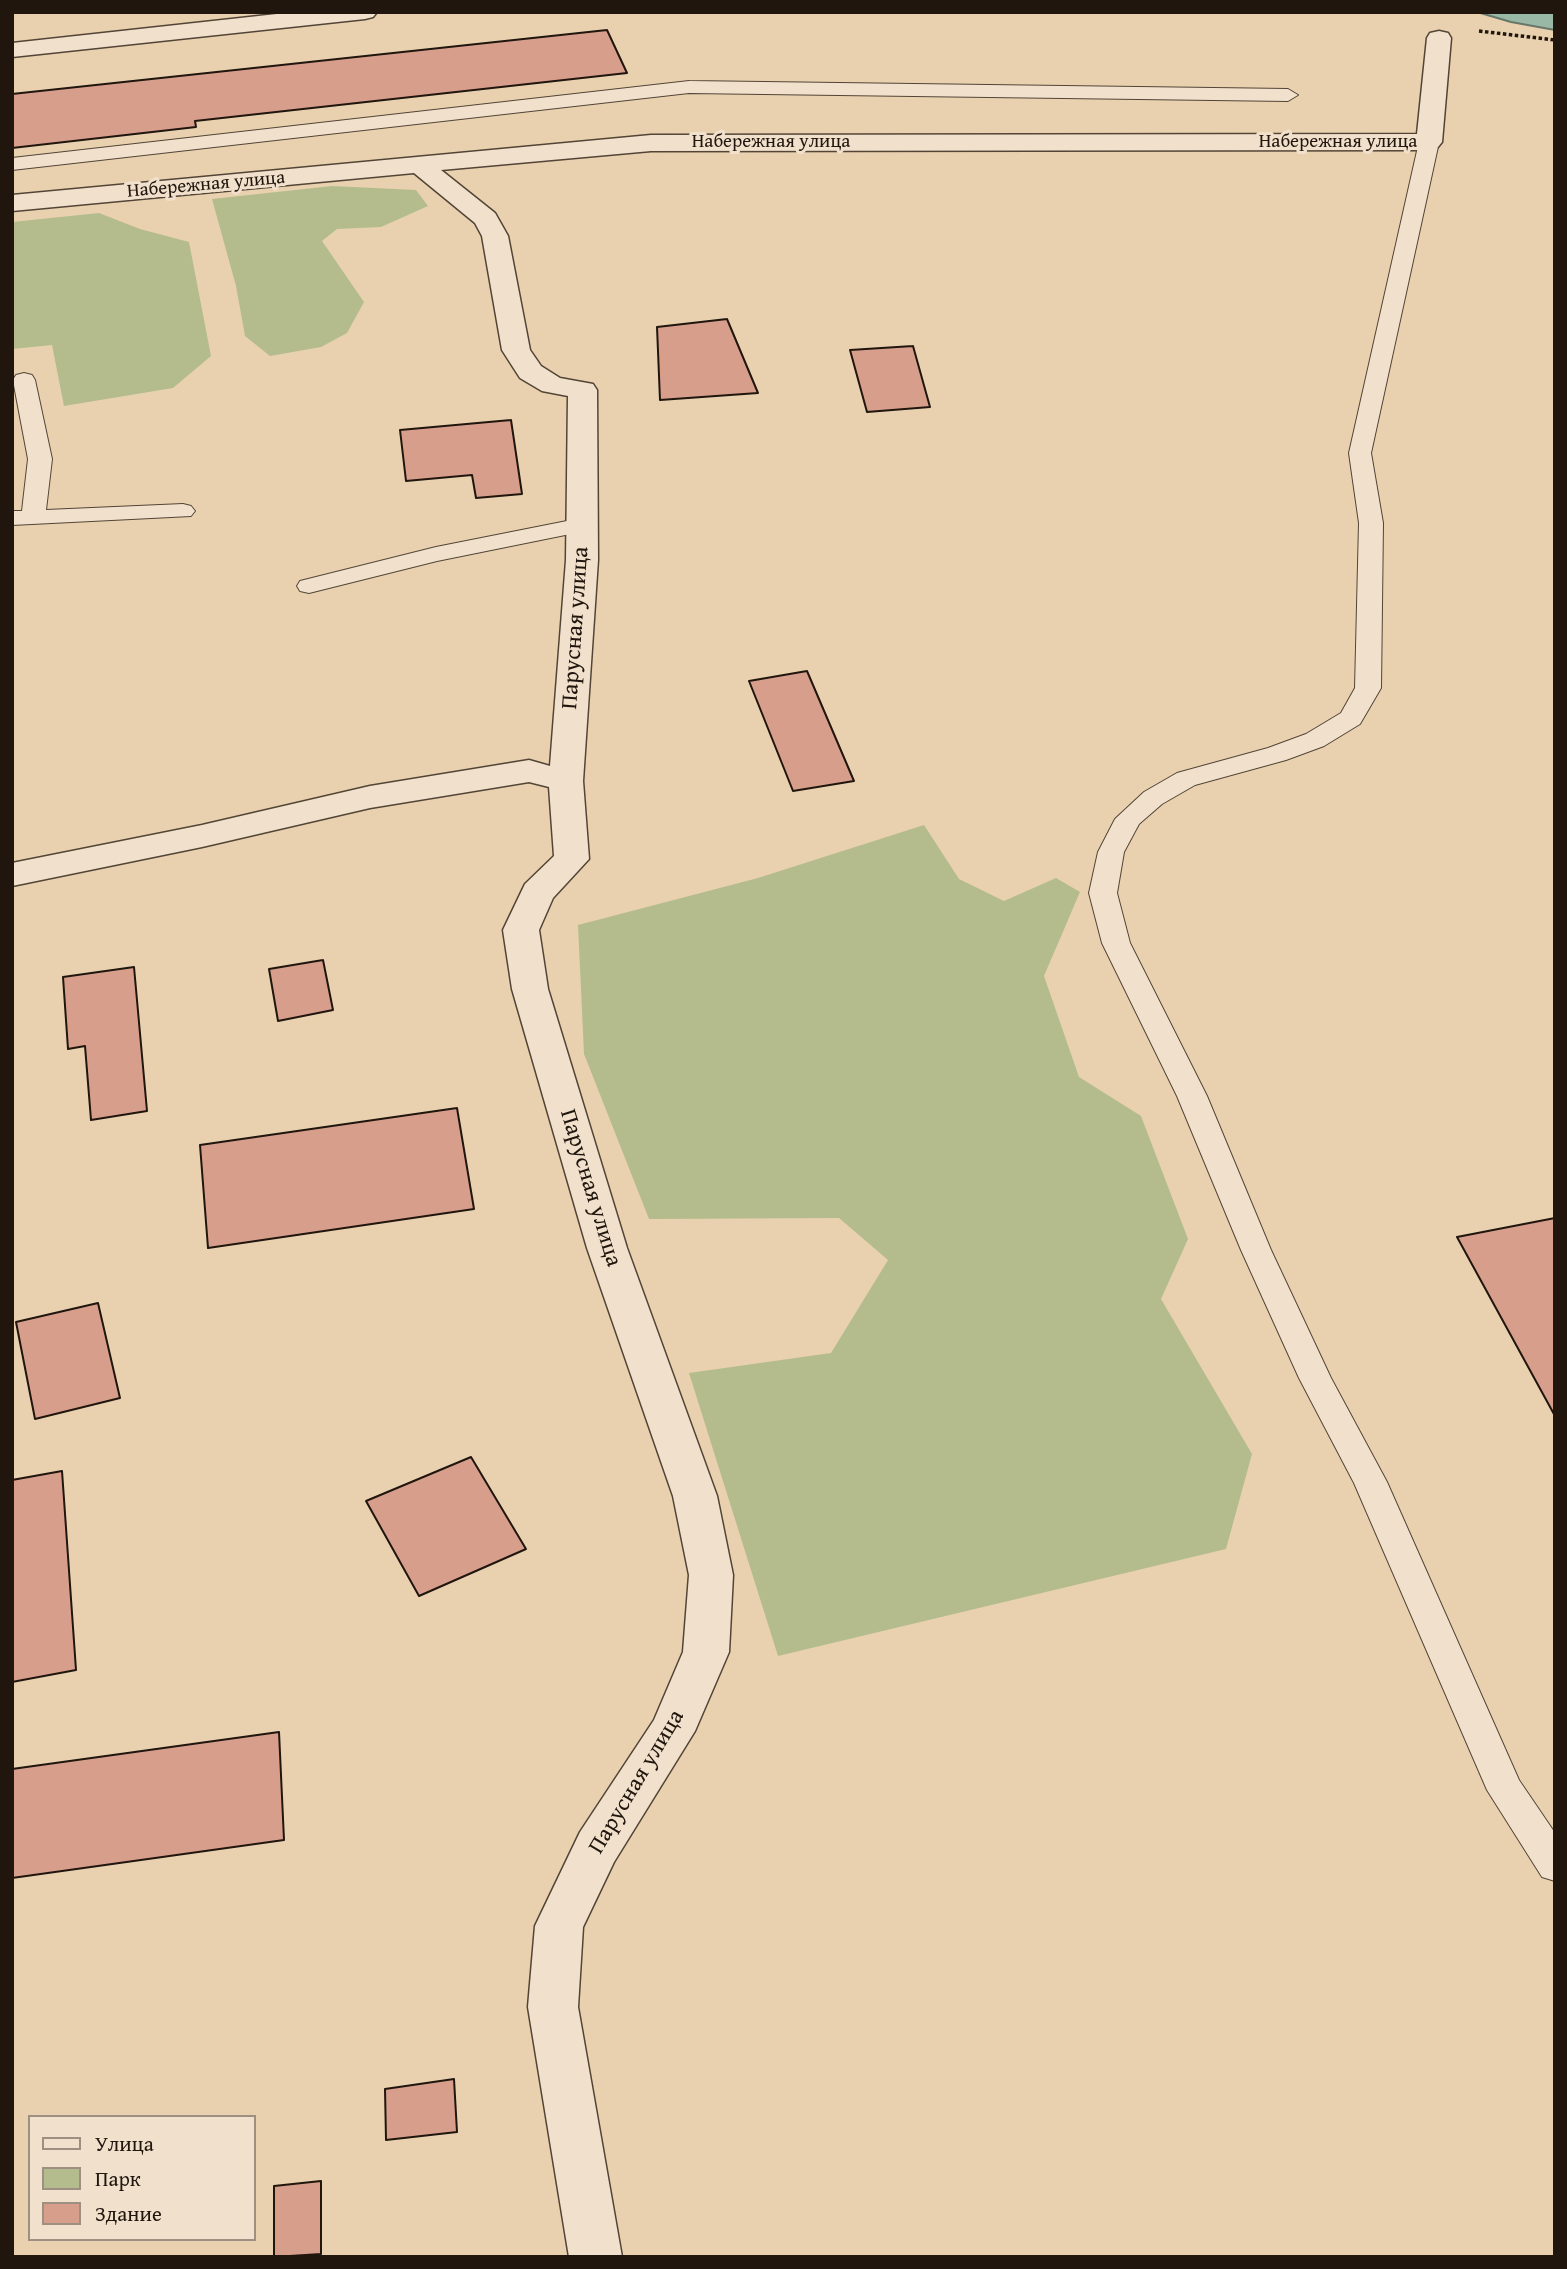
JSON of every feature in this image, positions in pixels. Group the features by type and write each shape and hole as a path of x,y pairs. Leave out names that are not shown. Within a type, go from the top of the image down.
{"street":[{"path":"12,50 365,12"},
{"name":"Набережная улица","path":"12,203 650,143 1429,142 1439,38"},
{"name":"Парусная улица","path":"421,165 486,219 495,236 516,350 530,372 552,385 583,390 582,525 566,781 572,859 538,892 521,930 530,989 607,1248 695,1496 711,1575 706,1652 672,1731 597,1847 559,1926 554,2007 596,2257"},
{"path":"12,876 370,797 529,771 566,781"}],"lane":[{"path":"12,164 689,87 1288,95"},
{"path":"1429,142 1360,453 1371,523 1368,688 1350,718 1315,740 1277,754 1186,779 1153,798 1128,819 1111,852 1103,893 1116,943 1192,1096 1256,1250 1315,1378 1370,1482 1506,1790 1555,1866"},
{"path":"24,380 40,459 22,517 183,511"},
{"path":"309,586 436,554 582,525"}],"path":[{"path":"1476,31 1555,40"}],"green space":[{"path":"332,186 416,190 428,206 381,227 337,229 322,241 364,302 347,333 321,347 270,356 245,336 236,286 212,199"},
{"path":"99,213 140,229 189,242 211,356 173,388 64,406 52,345 12,349 12,222"},
{"path":"924,825 959,879 1004,901 1056,878 1080,892 1044,976 1079,1077 1141,1116 1188,1239 1161,1299 1252,1454 1226,1549 778,1656 689,1373 831,1353 888,1260 839,1218 649,1219 584,1054 578,925 758,878"}],"shaded area":[{"path":"1477,12 1555,12 1555,30 1511,22"}],"building":[{"path":"607,30 627,73 195,121 196,127 12,148 12,94"},
{"path":"727,319 758,393 660,400 657,327"},
{"path":"913,346 930,407 867,412 850,350"},
{"path":"511,420 522,494 476,498 472,475 406,481 400,430"},
{"path":"807,671 854,781 793,791 749,681"},
{"path":"323,960 333,1010 278,1021 269,969"},
{"path":"134,967 147,1111 91,1120 85,1046 68,1049 63,977"},
{"path":"457,1108 474,1209 208,1248 200,1145"},
{"path":"1555,1218 1555,1416 1457,1237"},
{"path":"98,1303 120,1398 35,1419 16,1322"},
{"path":"471,1457 526,1549 419,1596 366,1501"},
{"path":"62,1471 76,1670 12,1682 12,1480"},
{"path":"279,1732 284,1840 12,1878 12,1769"},
{"path":"454,2079 457,2132 386,2140 385,2089"},
{"path":"321,2181 321,2254 274,2257 274,2186"}]}
